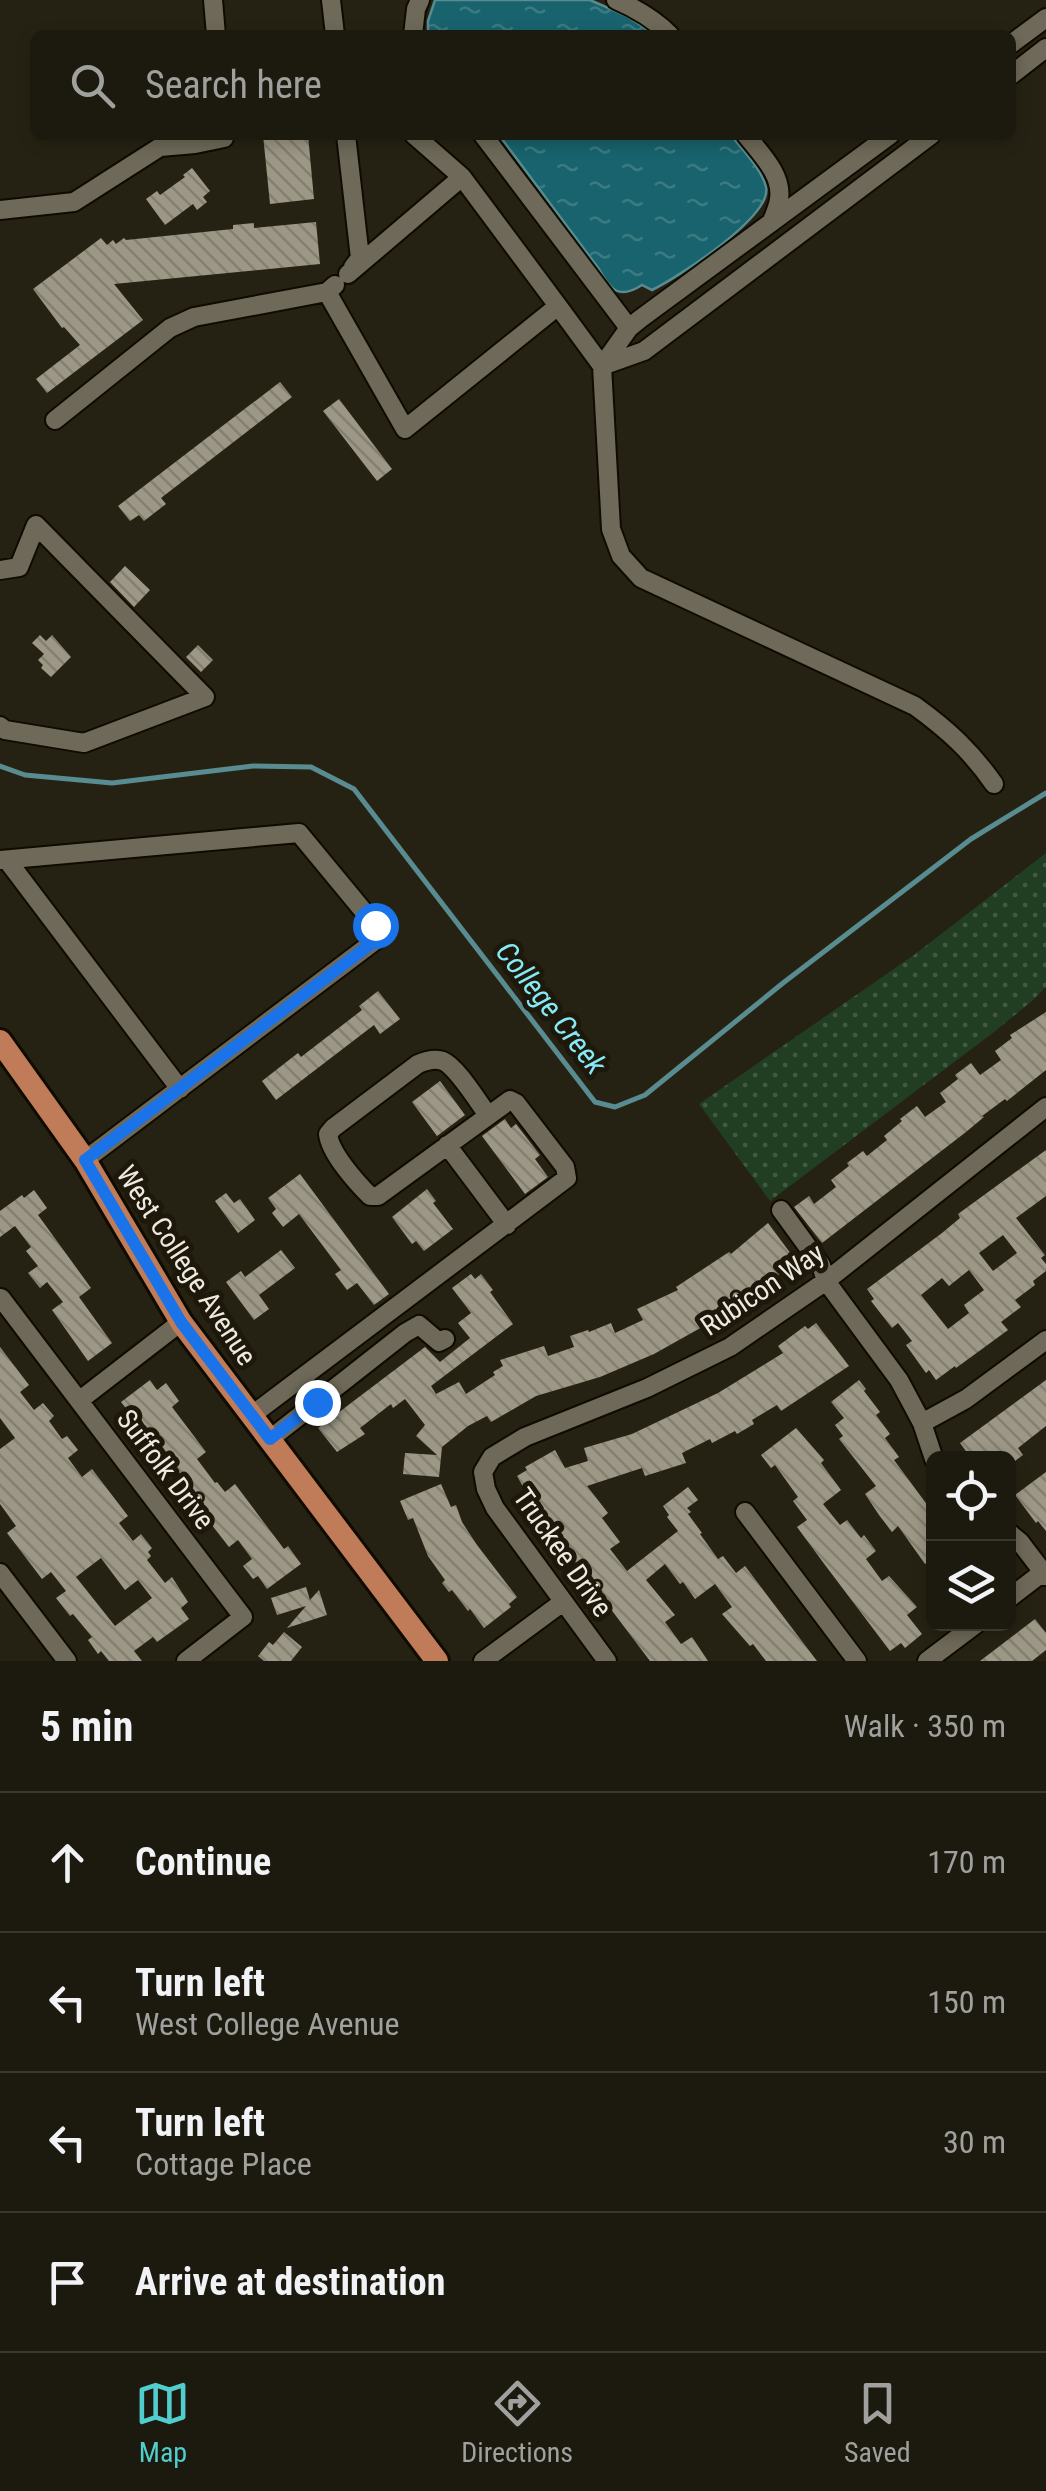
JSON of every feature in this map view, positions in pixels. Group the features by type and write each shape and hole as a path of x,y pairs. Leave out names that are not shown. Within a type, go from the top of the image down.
{"main road":[{"name":"West College Avenue","path":"0,1041 85,1160 181,1322 438,1661"}],"street":[{"path":"213,0 216,30"},
{"path":"330,0 333,30"},
{"path":"414,30 420,0"},
{"path":"616,0 665,30"},
{"path":"1016,40 1046,18"},
{"path":"1016,71 1046,48"},
{"path":"0,210 74,202 160,147 214,140"},
{"path":"347,140 360,258 348,274"},
{"path":"420,140 462,178 602,366 611,529 621,556 641,578 915,706 946,728 994,784"},
{"path":"488,140 629,328"},
{"path":"750,140 779,185 780,201 771,224"},
{"path":"602,366 629,328 883,140"},
{"path":"602,366 644,351 924,140"},
{"path":"55,420 170,328 194,317 327,292 462,178"},
{"path":"327,292 405,429 558,306"},
{"path":"0,570 20,567 36,525 205,697 84,743 0,726"},
{"path":"4,860 299,833 375,925 376,940 85,1160"},
{"path":"4,860 180,1090"},
{"path":"252,1415 562,1182 568,1173 516,1102 510,1100 378,1196 370,1196 329,1144 328,1134 427,1060 444,1061 452,1068 488,1115"},
{"name":"Rubicon Way","path":"483,1472 492,1457 525,1437 647,1388 730,1347 826,1281 1046,1107"},
{"path":"447,1145 507,1224"},
{"path":"781,1210 821,1264 826,1281 899,1380 922,1422 931,1451"},
{"name":"Suffolk Drive","path":"1,1299 243,1618 186,1661"},
{"path":"80,1400 181,1322"},
{"path":"270,1439 405,1333 419,1325 439,1342 445,1339"},
{"path":"922,1422 966,1399 1046,1340"},
{"name":"Truckee Drive","path":"483,1472 495,1508 606,1661"},
{"path":"745,1512 858,1661"},
{"path":"1016,1539 1045,1573 1016,1593"},
{"path":"0,1573 67,1661"},
{"path":"483,1661 563,1602"},
{"path":"927,1661 967,1631"}],"green space":[{"path":"1046,853 1046,987 994,1032 770,1201 699,1104 914,955"}],"water":[{"path":"435,0 590,0 648,30 428,30"},
{"path":"503,140 735,140 760,173 766,187 755,214 721,245 681,273 652,290 642,285 621,292 607,282"}],"building":[{"path":"264,140 308,140 314,199 270,204"},
{"path":"192,168 210,191 203,197 207,202 197,210 193,204 165,225 146,199 157,191 160,195"},
{"path":"316,222 320,264 114,284 143,320 47,393 36,379 80,345 33,289 101,238 107,245 124,238 233,229 233,225 254,223 254,228"},
{"path":"280,382 292,397 161,498 166,504 144,521 139,515 130,521 118,506"},
{"path":"339,399 392,469 377,481 323,411"},
{"path":"125,566 150,590 134,607 110,582"},
{"path":"40,635 46,641 52,635 71,657 51,677 38,660 44,654 32,643"},
{"path":"198,645 213,660 201,672 186,657"},
{"path":"378,991 400,1019 380,1034 374,1025 276,1100 262,1081 298,1053 301,1057 362,1010 359,1006"},
{"path":"1046,1012 1046,1070 822,1243 794,1207 809,1196 814,1204 836,1187 831,1180 849,1166 847,1163 863,1151 867,1156 887,1140 884,1136 917,1106 925,1117 946,1102 940,1093 971,1063 980,1075 1001,1060 995,1051 1012,1038 1010,1035"},
{"path":"440,1081 465,1115 437,1136 412,1102"},
{"path":"505,1119 511,1128 516,1124 540,1155 535,1159 548,1177 525,1194 482,1136"},
{"path":"1046,1150 1046,1196 1016,1218 1045,1255 1041,1258 1046,1271 1015,1300 1021,1307 1001,1322 1008,1330 936,1380 929,1370 926,1373 906,1345 912,1341 898,1323 892,1328 871,1301 874,1299 867,1289 942,1233 960,1218 958,1214","holes":["1003,1235 1017,1253 993,1271 979,1253","969,1270 984,1290 964,1305 969,1313 948,1329 921,1295 942,1278 949,1286"]},
{"path":"300,1174 389,1294 374,1305 357,1283 347,1290 335,1274 341,1270 299,1214 283,1227 272,1213 276,1209 268,1198"},
{"path":"427,1189 453,1229 424,1251 416,1241 412,1244 392,1217"},
{"path":"34,1190 47,1208 38,1215 91,1288 79,1297 112,1343 88,1361 52,1310 63,1302 47,1282 40,1288 28,1273 38,1266 26,1251 31,1247 15,1226 0,1237 0,1211"},
{"path":"226,1193 234,1203 240,1199 255,1220 238,1233 215,1201"},
{"path":"768,1223 797,1262 720,1317 654,1354 600,1377 536,1396 491,1422 487,1416 468,1426 442,1447 439,1477 403,1474 405,1453 437,1455 416,1436 425,1425 405,1399 393,1408 391,1404 360,1428 365,1434 337,1452 318,1428 425,1347 440,1362 470,1338 458,1323 471,1313 452,1288 471,1274 475,1279 481,1274 513,1324 431,1386 436,1394 459,1382 466,1394 495,1375 493,1372 503,1366 500,1360 544,1346 548,1356 574,1347 570,1336 611,1323 615,1333 643,1320 637,1309 678,1290 676,1287 731,1254"},
{"path":"281,1250 295,1268 259,1295 269,1309 254,1320 226,1282 241,1271 245,1277"},
{"path":"816,1323 849,1366 781,1411 777,1405 752,1420 754,1424 737,1434 735,1431 712,1443 710,1439 682,1453 686,1463 645,1476 642,1468 587,1486 608,1513 602,1518 620,1542 610,1549 627,1571 678,1531 663,1506 688,1487 698,1500 687,1508 691,1512 688,1514 718,1559 723,1556 736,1573 745,1566 817,1661 766,1661 722,1614 732,1607 715,1584 695,1599 665,1564 646,1580 675,1615 665,1622 681,1644 692,1637 708,1661 650,1661 536,1510 517,1476 555,1450 565,1468 588,1461 584,1448 632,1434 718,1393 783,1353 778,1346 805,1326 808,1329"},
{"path":"0,1347 29,1385 20,1392 34,1410 43,1403 54,1416 49,1421 62,1439 67,1436 78,1450 68,1458 82,1477 92,1469 128,1516 119,1523 133,1541 141,1534 152,1548 147,1560 165,1583 172,1577 188,1602 181,1608 189,1619 157,1642 153,1637 134,1651 142,1661 109,1661 101,1651 98,1654 88,1640 92,1637 56,1598 66,1591 51,1572 42,1579 7,1533 16,1526 0,1504 0,1449 15,1438 0,1418","holes":["101,1558 125,1590 138,1580 152,1598 115,1626 76,1577"]},
{"path":"150,1380 157,1390 166,1383 179,1401 172,1407 206,1452 197,1459 215,1483 225,1492 235,1484 284,1549 288,1546 301,1564 267,1589 258,1576 253,1579 243,1566 252,1559 238,1540 229,1547 176,1479 181,1475 161,1445 156,1449 136,1413 132,1416 121,1402"},
{"path":"859,1380 880,1412 876,1415 890,1434 885,1438 899,1457 894,1460 926,1503 925,1564 898,1526 892,1532 865,1494 876,1486 839,1439 843,1436 835,1425 844,1418 831,1402"},
{"path":"1046,1380 1046,1426 1018,1448 1023,1455 1016,1460 1016,1451 966,1451 960,1443"},
{"path":"796,1428 824,1460 821,1463 841,1490 823,1504 840,1525 847,1520 861,1538 864,1535 876,1551 866,1559 882,1581 889,1576 917,1607 907,1615 922,1634 905,1648 901,1643 890,1651 825,1565 797,1527 807,1520 793,1501 798,1497 775,1465 771,1468 761,1455"},
{"path":"1046,1472 1046,1531 1036,1523 1016,1494"},
{"path":"441,1484 451,1507 456,1505 477,1545 517,1597 509,1604 511,1607 484,1628 442,1583 445,1580 400,1501"},
{"path":"306,1587 310,1600 319,1590 327,1615 287,1628 306,1606 277,1615 271,1598"},
{"path":"1035,1619 1046,1633 1046,1650 1032,1661 980,1661"},
{"path":"284,1632 302,1647 291,1661 264,1661 258,1656 269,1642 273,1645"}],"waterway":[{"name":"College Creek","path":"0,766 25,775 112,783 253,766 311,767 354,789 595,1102 615,1107 645,1095 971,839 1046,793"}],"route":[{"path":"317,1402 270,1439 181,1322 85,1160 376,940 375,925"}]}
